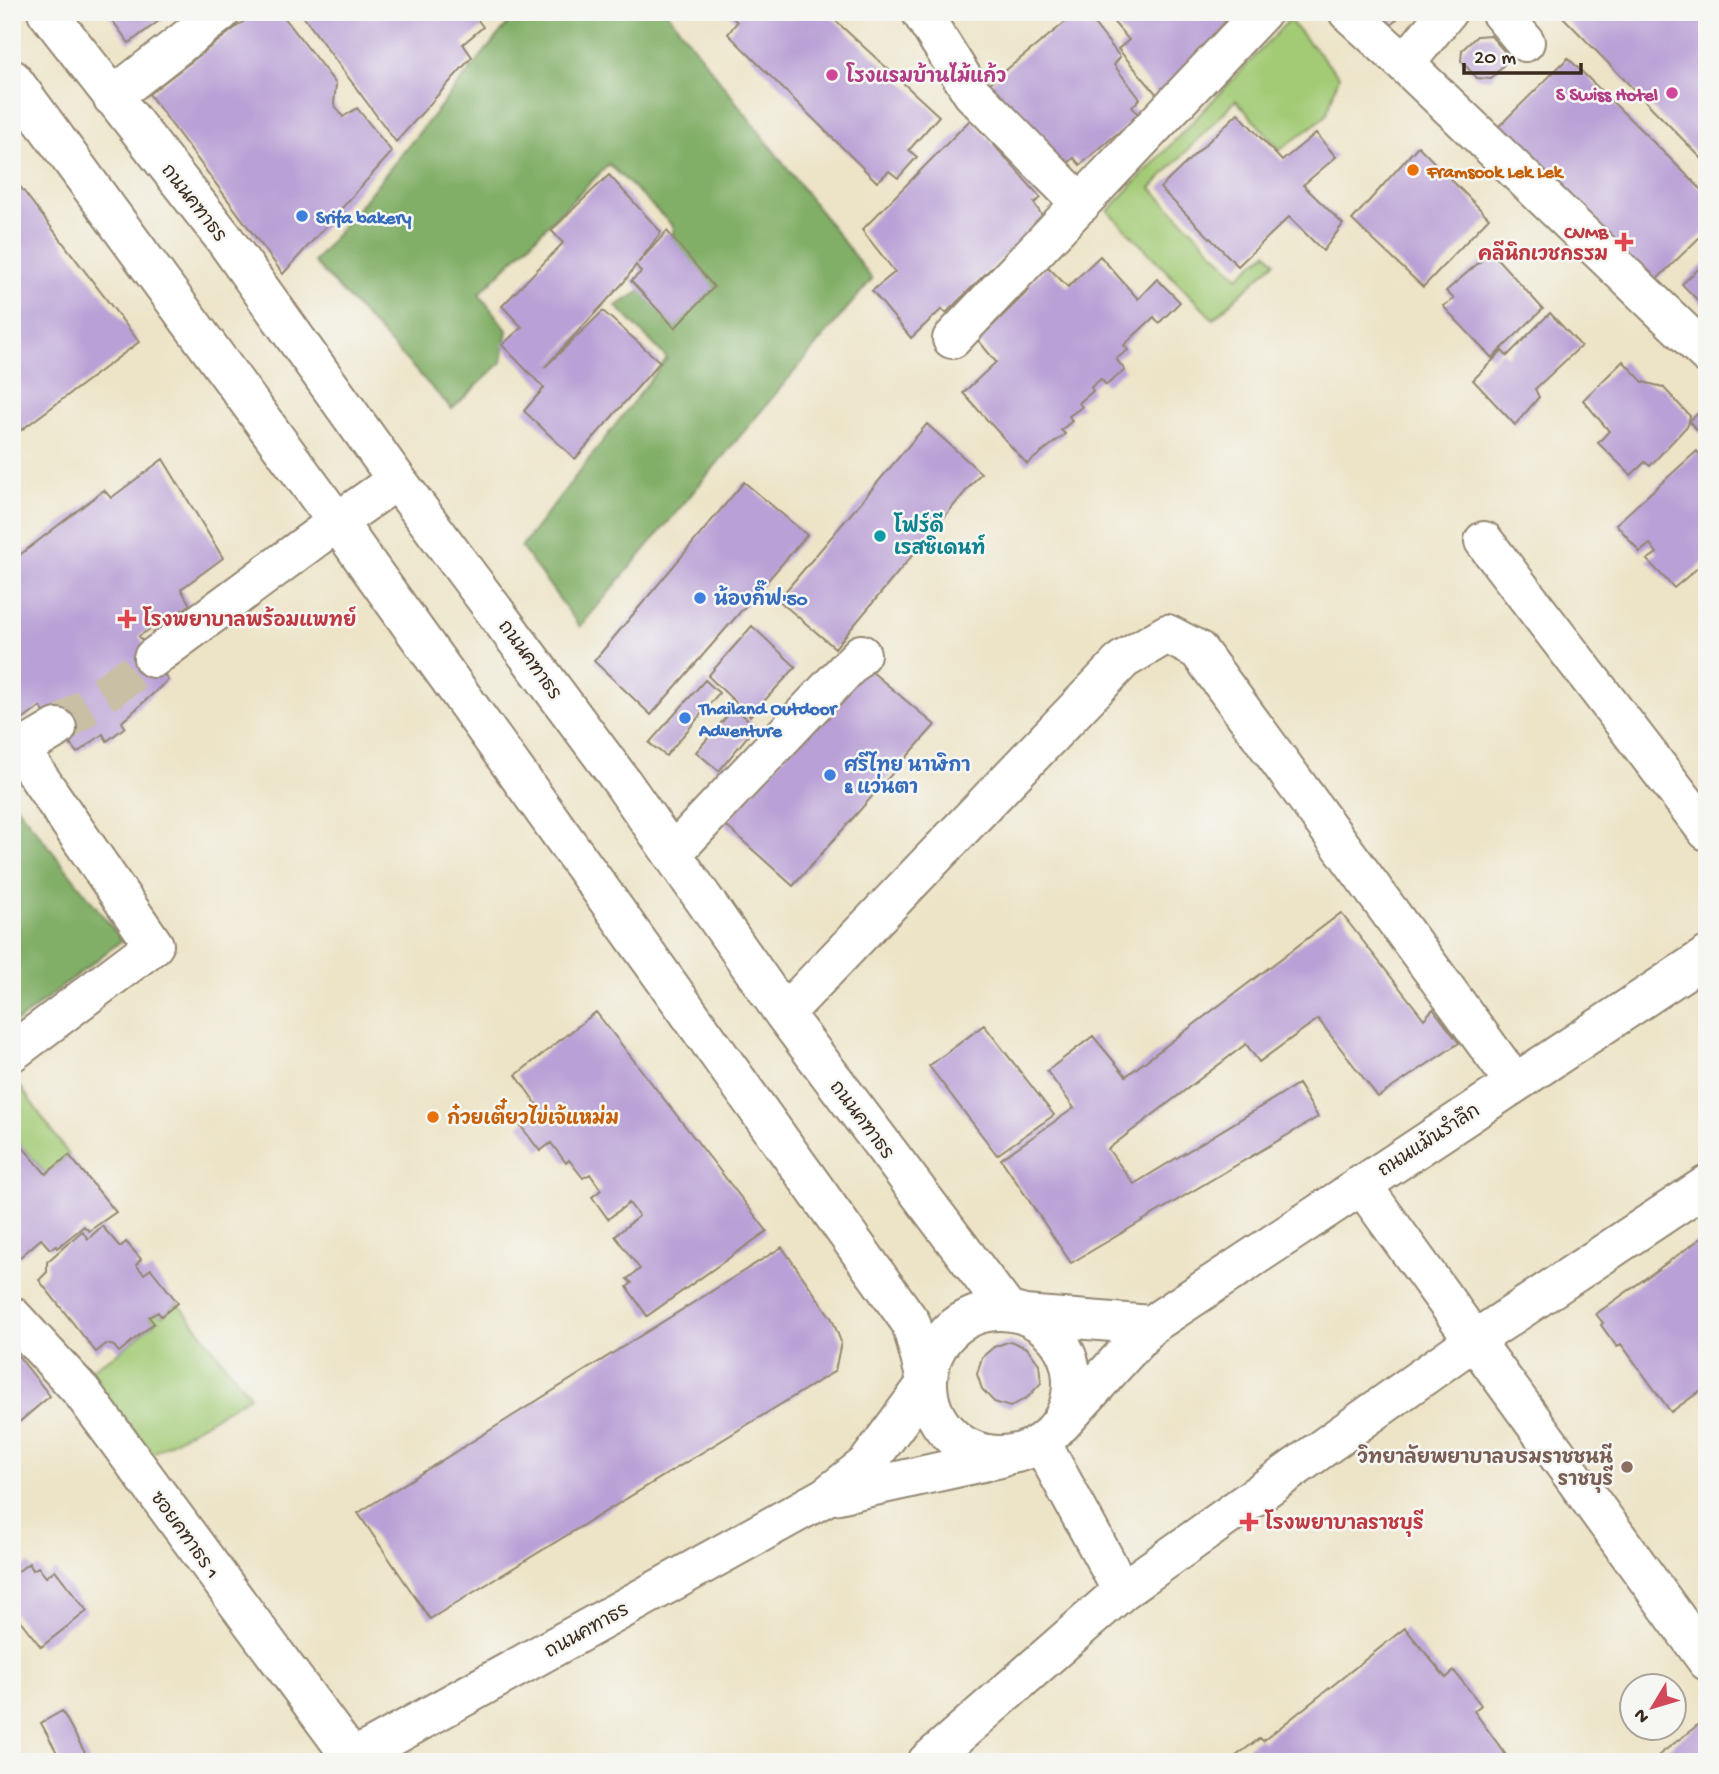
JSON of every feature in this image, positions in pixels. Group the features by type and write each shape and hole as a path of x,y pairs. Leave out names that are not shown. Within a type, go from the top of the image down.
{"street":[{"name":"ถนนคฑาธร","path":"47,12 223,237 397,480 606,761 784,1014 1015,1313"},
{"path":"112,97 220,12"},
{"path":"921,12 972,93 1081,204"},
{"path":"952,339 1262,12"},
{"path":"1348,12 1707,354"},
{"path":"1405,64 1447,12"},
{"path":"1500,12 1525,42"},
{"path":"12,79 337,522 911,1323 934,1415 953,1440 980,1454 1038,1441 1070,1404 1073,1382 1068,1360 1058,1340 1042,1324 1015,1313"},
{"path":"153,658 397,480"},
{"path":"1484,541 1707,831"},
{"path":"784,1014 1123,660 1167,634 1198,650 1514,1082"},
{"path":"672,854 861,654"},
{"path":"12,1052 154,945 16,753 57,728"},
{"name":"ถนนแม้นรำลึก","path":"1038,1441 1151,1325 1707,956"},
{"path":"1361,1184 1707,1661"},
{"path":"927,1762 1122,1591 1473,1341 1707,1185"},
{"path":"926,1382 934,1350 954,1326 979,1313 1015,1313 1151,1325"},
{"name":"ซอยคฑาธร 1","path":"12,1315 82,1392 349,1760"},
{"name":"ถนนคฑาธร","path":"349,1760 825,1497 867,1464 926,1382"},
{"name":"ถนนคฑาธร","path":"825,1497 1038,1441"},
{"path":"1038,1441 1122,1591"}],"green space":[{"path":"517,12 667,12 872,279 580,627 521,547 667,358 616,306 665,277 674,227 609,164 479,294 507,330 502,362 452,409 314,262"},
{"path":"1289,20 1339,76 1326,116 1280,150 1236,100 1151,188 1238,277 1267,252 1275,262 1213,319 1108,211"},
{"path":"12,800 122,940 12,1026"},
{"path":"12,1075 69,1155 46,1174 20,1144 12,1150"},
{"path":"178,1303 250,1396 152,1454 86,1372 119,1352 154,1323 149,1317 158,1312 162,1316"}],"building":[{"path":"106,12 171,12 129,43"},
{"path":"256,12 280,12 336,84 334,104 343,117 357,108 392,152 283,274 149,94"},
{"path":"300,12 472,12 483,27 463,44 472,57 396,142"},
{"name":"โรงแรมบ้านไม้แก้ว","path":"727,12 826,12 939,116 909,150 917,157 898,178 889,171 877,182 728,34 737,22"},
{"path":"1078,12 1085,12 1120,57 1114,65 1140,99 1132,107 1139,115 1080,165 1074,158 1058,171 985,87"},
{"path":"1105,12 1243,12 1159,97 1118,49 1129,40"},
{"path":"1369,12 1404,12 1386,30"},
{"name":"S Swiss Hotel","path":"1558,12 1697,12 1707,22 1707,164"},
{"path":"1490,35 1505,52 1506,62 1491,79 1477,78 1461,61 1462,50 1477,36"},
{"path":"1568,58 1707,195 1707,230 1650,286 1495,130"},
{"path":"1238,113 1282,161 1316,133 1336,157 1303,185 1343,224 1323,251 1289,217 1238,266 1160,188"},
{"path":"971,119 1041,198 1034,203 1043,217 946,313 942,309 911,338 872,291 895,272 862,230"},
{"path":"1418,146 1489,218 1423,287 1352,220"},
{"path":"609,175 661,232 638,263 667,231 714,287 675,328 631,281 641,272 636,265 624,282 544,368 603,311 660,362 575,459 524,411 544,388 502,345 522,327 502,306 563,243 551,230"},
{"path":"12,176 139,342 12,437"},
{"path":"1491,252 1543,309 1492,358 1443,306 1454,299 1446,291"},
{"path":"1100,256 1138,299 1157,279 1180,302 1159,323 1154,317 1124,345 1128,350 1116,359 1125,370 1106,385 1101,379 1091,387 1093,391 1079,403 1082,407 1069,416 1072,421 1061,430 1065,434 1027,464 963,393 996,362 978,340 1029,290 1026,287 1047,266 1068,287"},
{"path":"1707,261 1707,310 1682,284"},
{"path":"1550,313 1581,346 1535,389 1539,397 1515,425 1473,380 1502,351 1507,356"},
{"path":"1623,361 1643,382 1663,387 1690,416 1688,425 1650,466 1645,462 1631,475 1598,443 1609,431 1583,400"},
{"path":"1707,406 1707,441 1689,421"},
{"name":"โฟร์ดี เรสซิเดนท์","path":"927,424 981,473 835,648 778,600"},
{"path":"1697,451 1707,464 1707,560 1674,588 1647,560 1657,553 1650,544 1640,552 1616,524"},
{"name":"โรงพยาบาลพร้อมแพทย์","path":"163,459 223,558 181,589 190,605 139,636 168,680 122,722 125,727 107,741 103,734 77,753 40,707 12,728 12,561 104,490 111,498"},
{"name":"น้องกิ๊ฟ'50","path":"744,482 807,535 651,715 594,661"},
{"path":"752,626 796,667 750,716 708,676"},
{"name":"ศรีไทย นาฬิกา & แว่นตา","path":"865,666 935,725 793,886 724,824"},
{"name":"Thailand Outdoor Adventure","path":"705,680 719,693 666,756 649,743"},
{"name":"Thailand Outdoor Adventure","path":"734,708 756,726 719,771 696,752"},
{"path":"1341,913 1424,1019 1433,1009 1459,1043 1378,1097 1318,1019 1259,1062 1246,1044 1108,1149 1134,1184 1298,1084 1318,1117 1071,1263 1001,1159 1074,1108 1047,1071 1093,1036 1126,1076"},
{"path":"596,1012 767,1231 647,1316 627,1287 632,1283 627,1279 640,1269 615,1236 639,1216 629,1203 608,1219 592,1197 601,1190 590,1174 583,1178 569,1160 566,1163 551,1143 540,1151 520,1125 540,1109 516,1075"},
{"path":"984,1025 1054,1115 997,1155 929,1066"},
{"path":"20,1144 46,1174 69,1155 116,1212 89,1231 84,1226 57,1248 56,1246 50,1249 41,1239 19,1258 12,1249 12,1150"},
{"path":"102,1226 120,1247 126,1242 141,1259 136,1265 144,1274 151,1269 178,1303 161,1316 158,1312 149,1317 154,1323 119,1352 114,1346 106,1344 96,1352 39,1280 47,1272 47,1262 82,1231 88,1239"},
{"path":"1707,1234 1707,1386 1671,1412 1621,1344 1617,1347 1596,1314"},
{"path":"782,1247 832,1319 841,1342 835,1371 430,1619 358,1513"},
{"path":"1010,1341 1027,1348 1039,1364 1041,1383 1028,1397 1010,1407 994,1402 982,1389 977,1374 982,1357 994,1347"},
{"path":"12,1348 50,1396 12,1428"},
{"path":"29,1563 33,1570 38,1567 46,1577 55,1570 87,1611 41,1647 12,1610 12,1576"},
{"path":"1405,1628 1446,1678 1454,1671 1481,1705 1474,1711 1511,1762 1228,1762 1260,1738 1263,1741"},
{"path":"62,1711 90,1762 62,1762 41,1723"},
{"path":"1703,1721 1707,1725 1707,1762 1650,1762 1676,1742 1688,1742 1688,1733"}],"tunnel":[{"path":"57,728 153,658"}],"place":[{"name":"โรงแรมบ้านไม้แก้ว","path":"832,75"},
{"name":"S Swiss Hotel","path":"1672,93"},
{"name":"Framsook Lek Lek","path":"1413,170"},
{"name":"Srifa bakery","path":"302,216"},
{"name":"CVMB คลีนิกเวชกรรม","path":"1624,242"},
{"name":"โฟร์ดี เรสซิเดนท์","path":"880,536"},
{"name":"น้องกิ๊ฟ'50","path":"700,598"},
{"name":"โรงพยาบาลพร้อมแพทย์","path":"127,619"},
{"name":"Thailand Outdoor Adventure","path":"685,718"},
{"name":"ศรีไทย นาฬิกา & แว่นตา","path":"830,775"},
{"name":"ก๋วยเตี๋ยวไข่เจ้แหม่ม","path":"433,1117"},
{"name":"วิทยาลัยพยาบาลบรมราชชนนี ราชบุรี","path":"1627,1467"},
{"name":"โรงพยาบาลราชบุรี","path":"1249,1522"}]}
